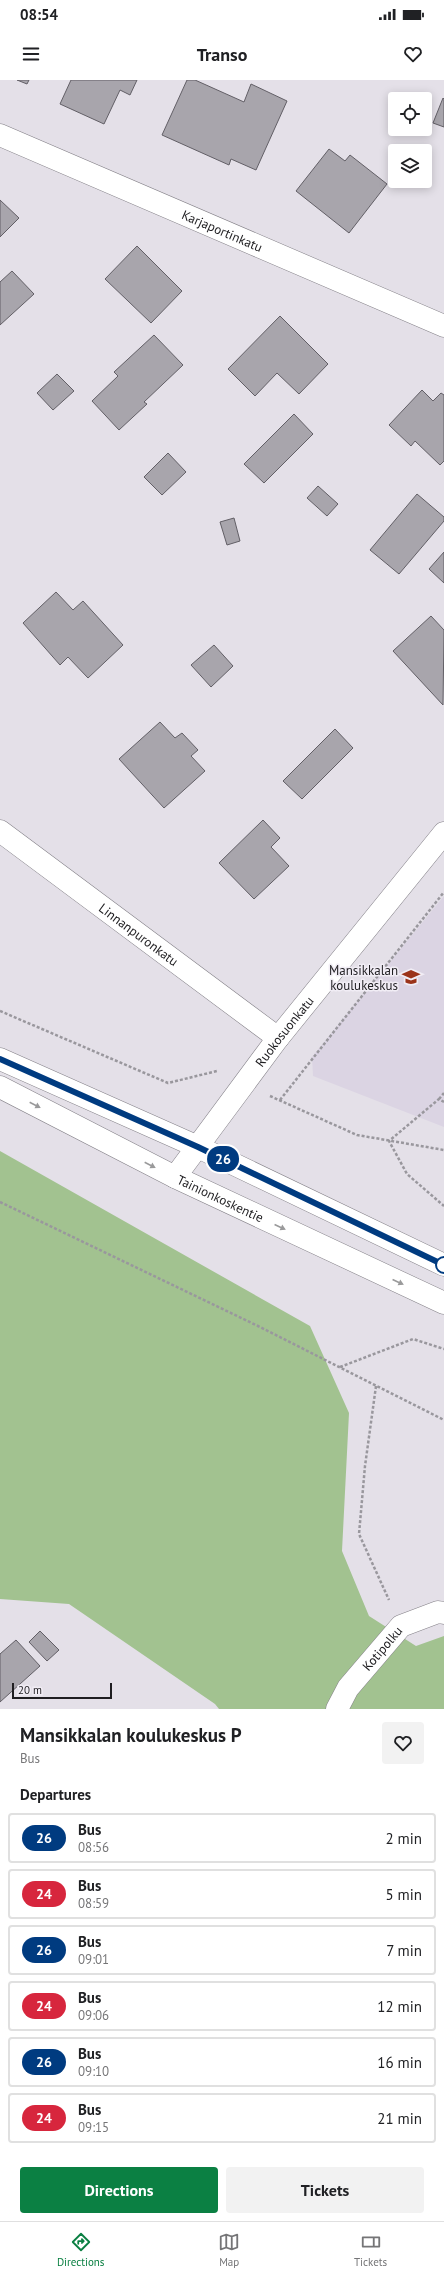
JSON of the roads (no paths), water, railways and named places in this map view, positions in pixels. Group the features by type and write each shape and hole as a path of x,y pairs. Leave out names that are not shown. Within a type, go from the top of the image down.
{"street":[{"name":"Karjaportinkatu","path":"0,135 444,326"},
{"name":"Linnanpuronkatu","path":"0,831 278,1038"},
{"name":"Ruokosuonkatu","path":"175,1177 278,1038 444,832"},
{"path":"0,1059 198,1147 444,1266"},
{"name":"Tainionkoskentie","path":"0,1087 175,1177 444,1303"},
{"name":"Kotipolku","path":"337,1709 348,1688 401,1626 438,1612 444,1613"}],"place":[{"name":"Mansikkalan koulukeskus","path":"411,977"}]}
